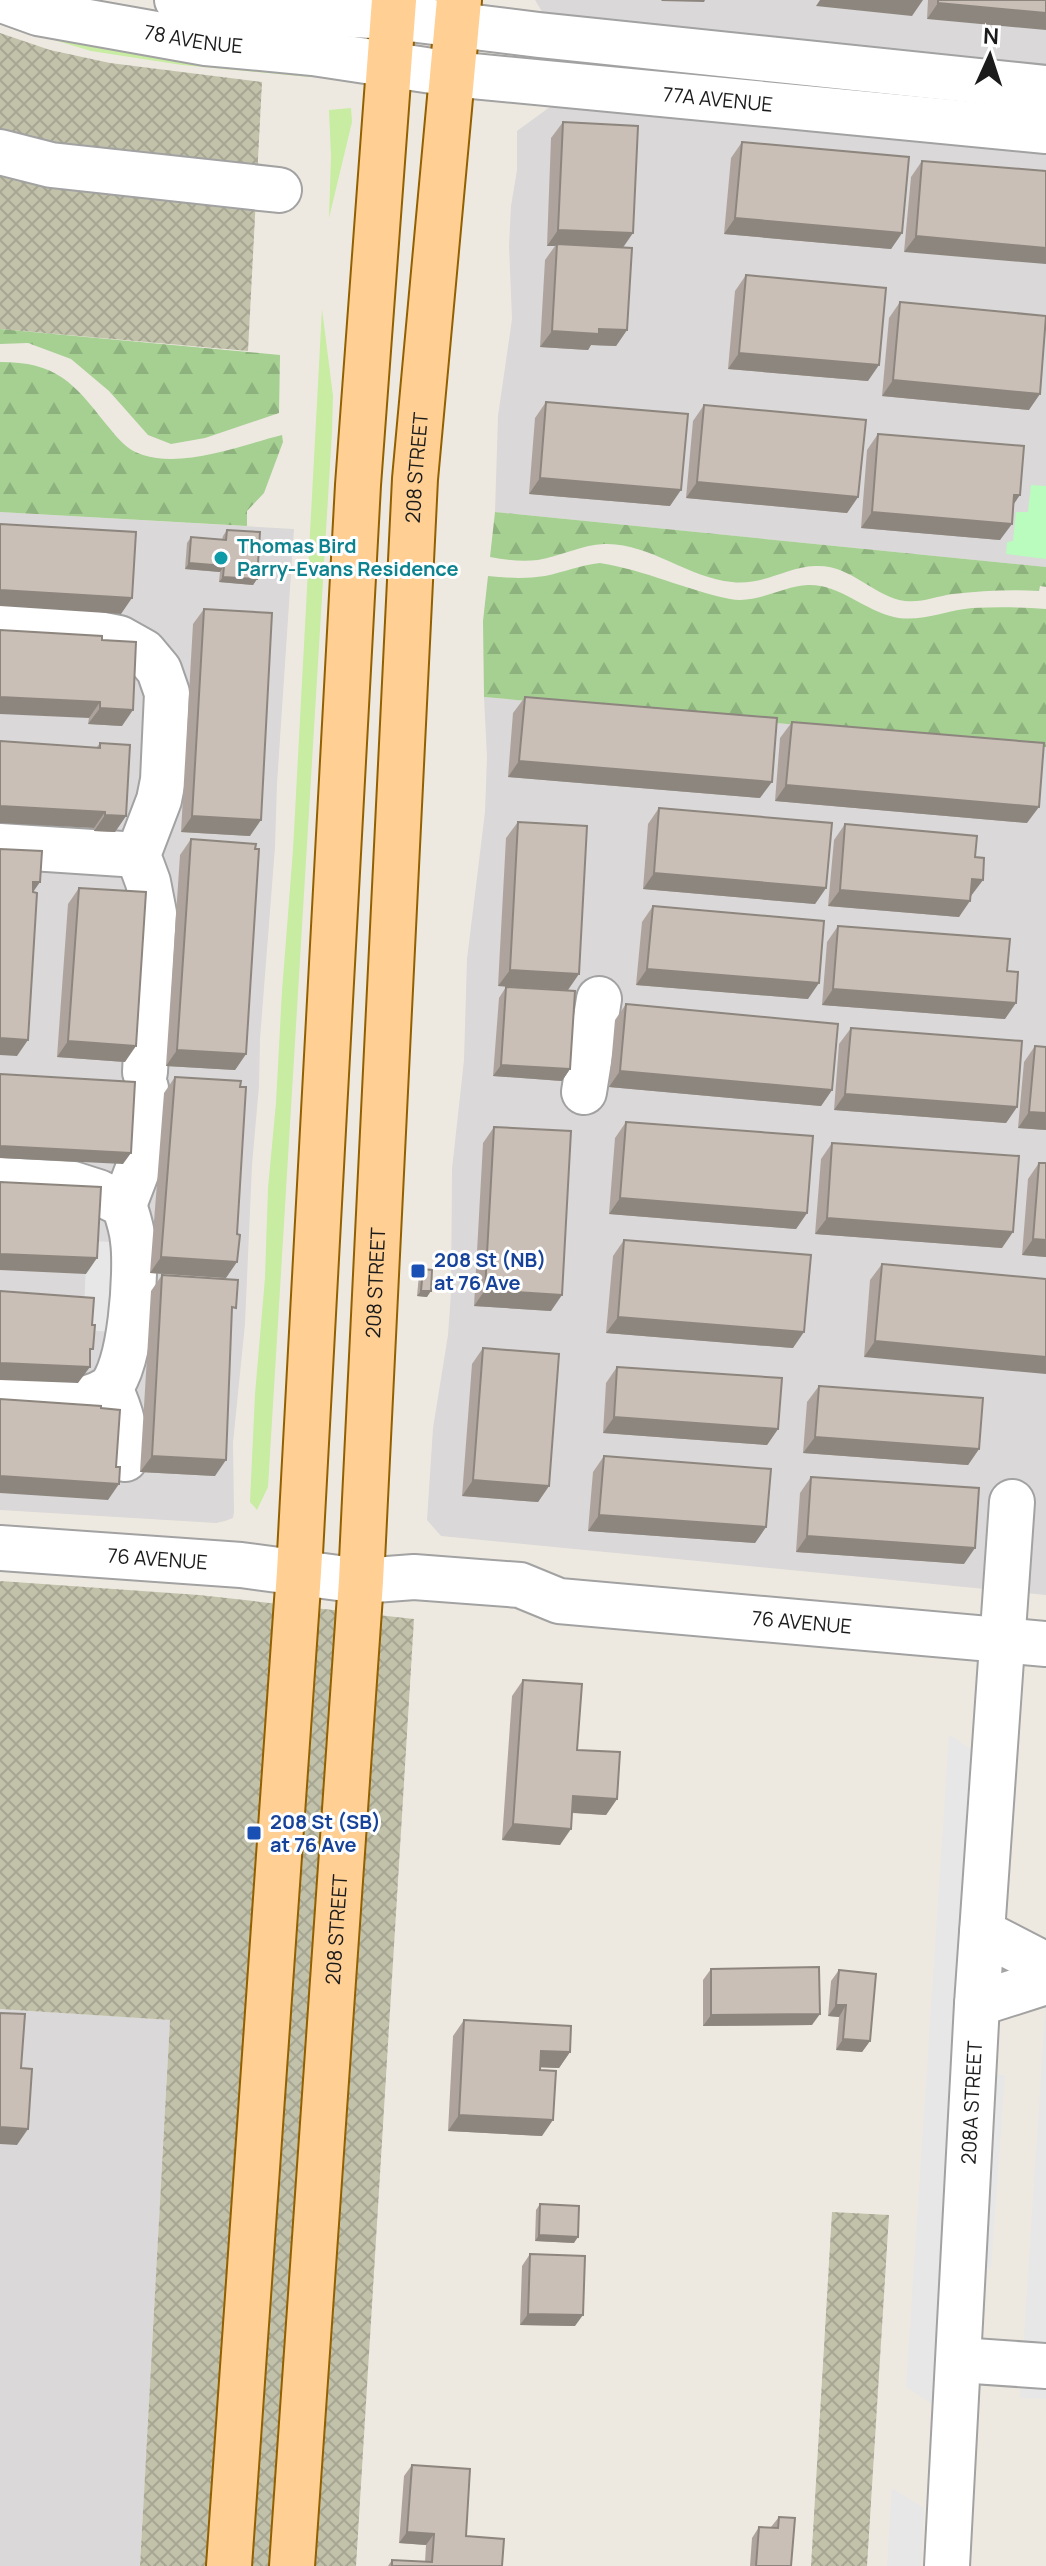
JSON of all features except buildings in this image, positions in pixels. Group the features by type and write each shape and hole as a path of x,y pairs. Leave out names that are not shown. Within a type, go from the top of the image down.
{"main road":[{"path":"229,2566 299,1572 358,485 394,8"},
{"name":"208 STREET","path":"292,2566 361,1581 415,479 458,13"}],"street":[{"name":"78 AVENUE","path":"2,0 38,13 192,40 390,65"},
{"name":"78 AVENUE","path":"177,0 296,12 394,8"},
{"path":"394,8 458,13 1046,88"},
{"name":"77A AVENUE","path":"390,65 452,74 1046,131"},
{"path":"5,164 51,165 279,190"},
{"path":"0,627 89,632 119,638 144,652 159,670 167,693 163,780 159,800 138,855 148,882 154,913 142,1158 124,1205 134,1244 128,1344 121,1369 110,1388 75,1401 0,1397"},
{"path":"0,846 138,855"},
{"path":"584,1092 599,999"},
{"path":"0,1180 73,1184 124,1205"},
{"path":"110,1388 121,1412 126,1436 125,1459"},
{"name":"208A STREET","path":"947,2566 977,2004 1012,1502"},
{"name":"76 AVENUE","path":"0,1548 241,1565 361,1581 414,1577 520,1585 559,1601 1046,1644"},
{"path":"982,1932 1046,1965"},
{"path":"977,2004 1046,1982"},
{"path":"959,2360 1046,2366"}],"shaded area":[{"path":"535,0 1046,0 1046,67 544,15"},
{"path":"0,33 50,50 110,63 262,82 248,351 0,329"},
{"path":"558,101 1046,150 1046,567 495,512 498,416 512,319 509,246 517,170 517,131"},
{"path":"0,512 294,529 252,1165 245,1324 233,1443 234,1512 233,1518 216,1523 0,1510"},
{"path":"484,697 1046,747 1046,1595 441,1536 427,1520 433,1428 448,1335 451,1293 452,1169 464,1060 467,959 485,812 487,757"},
{"path":"87,1241 116,1242 113,1332 83,1330"},
{"path":"0,1581 199,1595 414,1619 356,2566 140,2566 170,2020 0,2009"},
{"path":"949,1735 975,1751 935,2406 906,2387"},
{"path":"1046,1998 1046,2399 1020,2398"},
{"path":"0,2009 170,2020 140,2566 0,2566"},
{"path":"992,2074 1005,2075 991,2269 979,2268"},
{"path":"832,2212 889,2215 867,2566 811,2566"},
{"path":"892,2488 924,2508 921,2566 887,2566"}],"green space":[{"path":"0,12 310,67 309,77 182,65 91,51 0,24"},
{"path":"351,108 352,122 329,218 329,110"},
{"path":"322,309 333,396 332,432 268,1487 257,1510 250,1502 255,1394 293,850"},
{"path":"0,329 280,355 279,413 205,438 171,444 148,435 109,391 71,359 28,343 0,344"},
{"path":"0,362 36,366 62,377 122,442 143,455 176,459 194,457 282,435 283,442 264,493 247,511 247,526 0,512"},
{"path":"1031,485 1046,486 1046,559 1006,554 1007,542 1013,541 1016,512 1028,512"},
{"path":"495,512 1046,567 1046,587 1040,586 1039,591 974,592 905,601 828,567 805,567 754,581 732,582 700,574 652,554 620,545 579,548 538,560 502,559 490,557"},
{"path":"600,563 730,599 750,599 798,586 819,586 841,593 883,614 903,618 972,608 1046,609 1046,747 484,697 483,621 488,576 538,577"}],"place":[{"name":"Thomas Bird Parry-Evans Residence","path":"221,558"},
{"name":"208 St (NB) at 76 Ave","path":"418,1271"},
{"name":"208 St (SB) at 76 Ave","path":"254,1833"}]}
